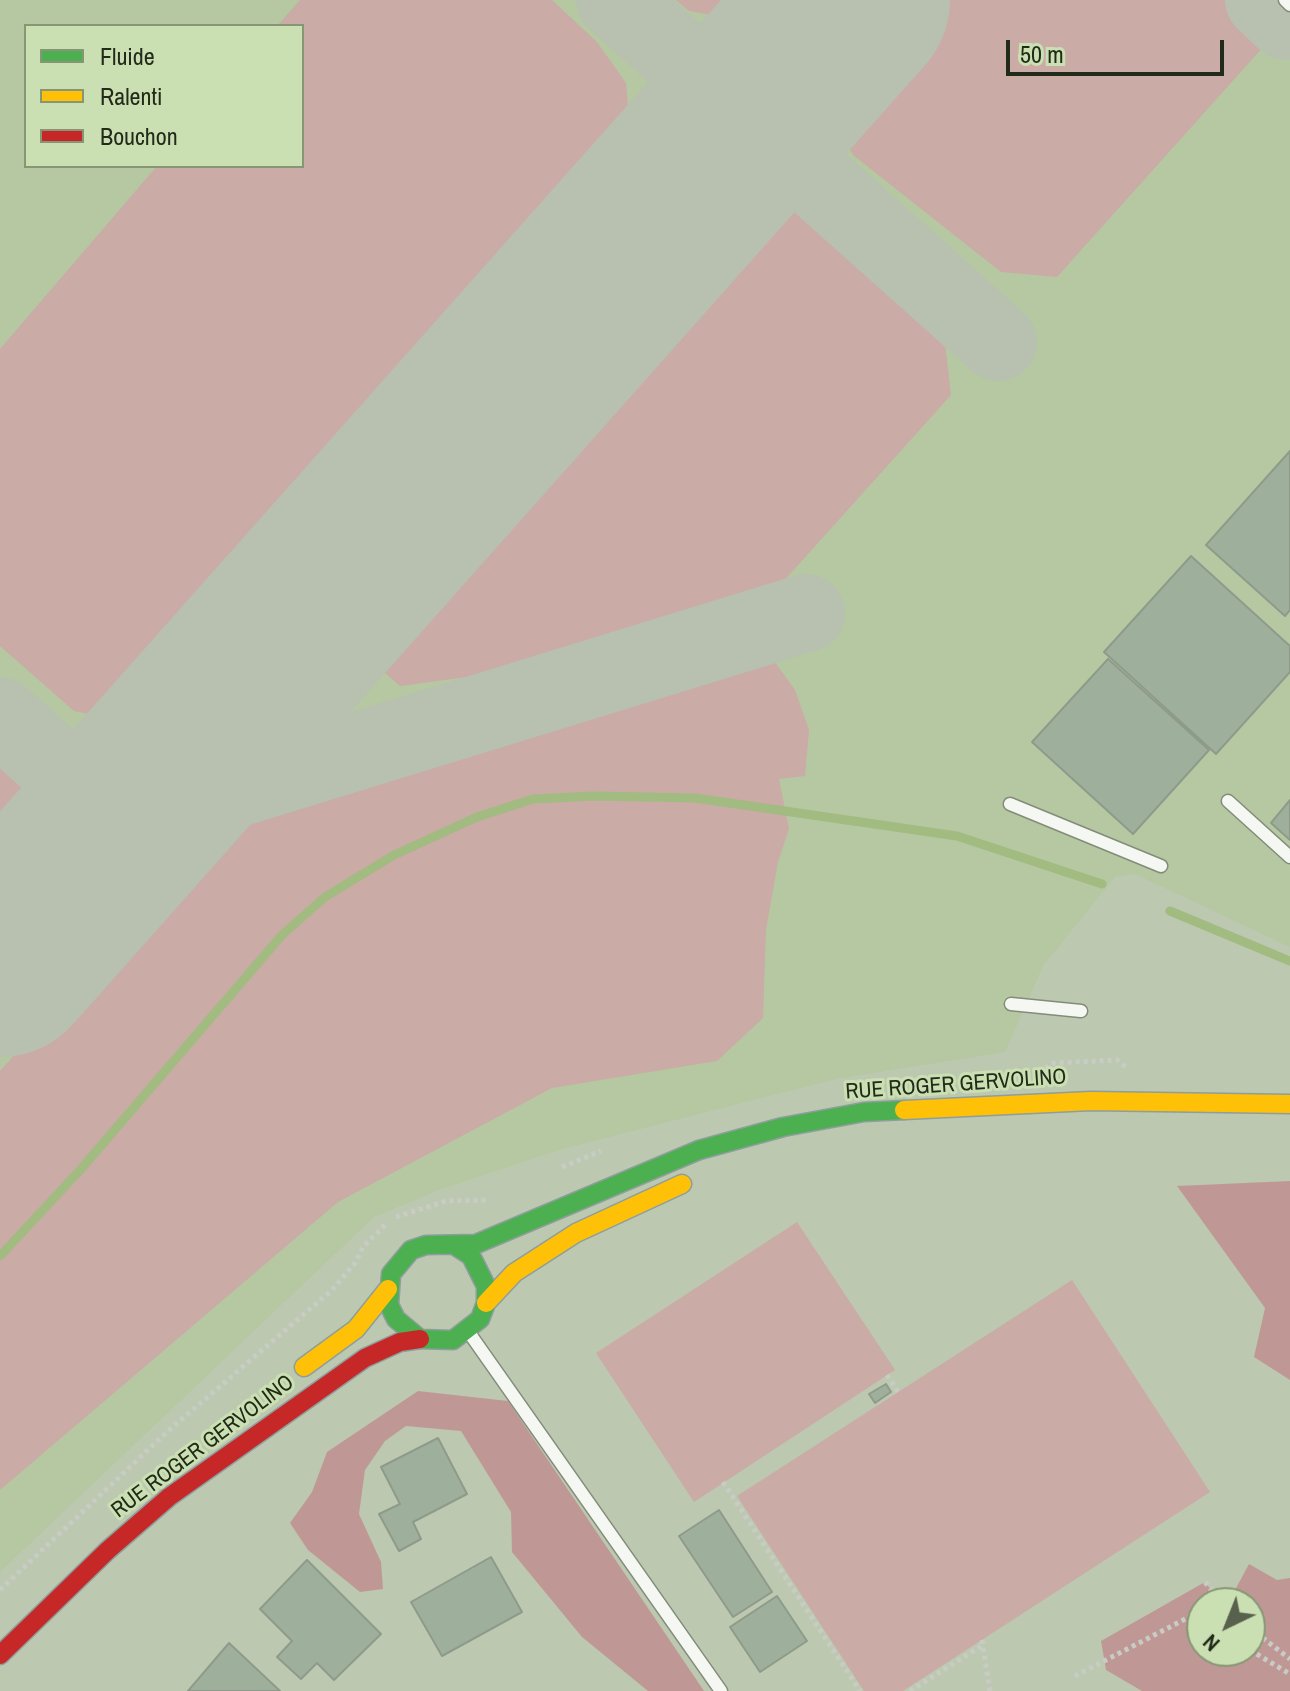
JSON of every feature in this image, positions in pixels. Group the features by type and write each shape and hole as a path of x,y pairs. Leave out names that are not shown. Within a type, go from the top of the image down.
{"main road":[{"name":"RUE ROGER GERVOLINO","path":"457,1247 476,1244 699,1150 783,1127 864,1112 1091,1101 1290,1104"},
{"path":"486,1303 514,1273 576,1233 706,1174"},
{"path":"441,1243 457,1247 471,1256 481,1270 486,1286 486,1303 480,1319 468,1332 453,1340 420,1339 396,1319 388,1289 391,1274 411,1250 441,1243"},
{"name":"RUE ROGER GERVOLINO","path":"287,1379 356,1329 388,1289"},
{"name":"RUE ROGER GERVOLINO","path":"0,1655 108,1550 169,1497 365,1358 400,1342 420,1339"}],"lane":[{"path":"1285,0 1290,5"},
{"path":"1228,801 1290,857"},
{"path":"1010,804 1161,866"},
{"path":"1011,1004 1081,1011"},
{"path":"468,1332 721,1691"}],"path":[{"path":"887,1375 898,1392"},
{"path":"723,1482 860,1691"},
{"path":"1205,1582 1209,1587"},
{"path":"1075,1676 1186,1619"},
{"path":"1266,1640 1290,1659"},
{"path":"910,1691 982,1642 990,1691"},
{"path":"1266,1660 1290,1674"}],"shaded area":[{"path":"0,0 1290,0 1290,947 1135,874 1115,877 1043,966 1005,1052 836,1079 562,1149 442,1189 374,1217 0,1572"},
{"path":"300,0 552,0 597,42 626,83 629,118 615,160 150,687 98,716 74,711 0,646 0,349 155,168 304,168 304,24 279,24"},
{"path":"676,0 755,0 747,10 717,16 689,11"},
{"path":"934,0 1290,0 1290,17 1057,277 1001,272 853,155 838,127 842,102"},
{"path":"748,209 795,211 945,344 951,395 781,584 714,613 467,677 400,686 365,655 374,629"},
{"path":"774,661 795,690 809,730 805,776 779,779 789,829 778,862 766,930 763,1018 717,1061 552,1088 338,1202 0,1490 0,1071 231,814 328,777"},
{"path":"0,744 17,758 29,794 23,832 0,858"},
{"path":"1290,1181 1290,1380 1254,1357 1265,1308 1177,1186"},
{"path":"797,1222 895,1370 694,1502 596,1353"},
{"path":"1072,1280 1210,1492 903,1691 864,1691 737,1496"},
{"path":"418,1391 508,1401 704,1691 648,1691 582,1637 512,1552 511,1512 461,1431 406,1426 385,1441 365,1470 359,1514 381,1562 383,1589 360,1592 308,1550 290,1523 312,1492 327,1452"},
{"path":"1249,1564 1277,1580 1290,1578 1290,1691 1142,1691 1106,1670 1101,1641 1186,1593 1186,1667 1266,1667 1266,1587 1237,1587"}],"building":[{"path":"1290,451 1290,610 1285,616 1206,545"},
{"path":"1191,556 1290,646 1290,672 1216,754 1104,652"},
{"path":"1108,659 1209,750 1133,834 1032,742"},
{"path":"1290,800 1290,840 1271,823"},
{"path":"886,1384 891,1392 875,1403 869,1394"},
{"path":"438,1438 467,1494 413,1522 421,1539 399,1551 379,1514 400,1504 381,1467"},
{"path":"719,1510 772,1592 733,1617 679,1536"},
{"path":"491,1557 522,1612 442,1656 411,1602"},
{"path":"307,1560 381,1634 334,1680 317,1663 301,1679 277,1657 292,1641 260,1609"},
{"path":"777,1596 807,1641 760,1672 730,1627"},
{"path":"229,1643 280,1691 188,1691"}],"waterway":[{"path":"0,1256 81,1169 282,935 325,897 394,855 477,817 533,799 594,796 695,798 957,836 1102,884"},
{"path":"1170,911 1290,961"}],"taxiway":[{"path":"615,0 998,342"},
{"path":"1264,0 1286,21"},
{"path":"0,716 120,824 806,613"}],"runway":[{"path":"0,959 852,0"}],"traffic: fast":[{"path":"457,1247 471,1256 486,1286 486,1303 480,1319 453,1340 420,1339 396,1319 389,1305 391,1274 411,1250 426,1245 476,1244 699,1150 783,1127 864,1112 904,1110"}],"traffic: slow":[{"path":"904,1110 1091,1101 1290,1104"},
{"path":"486,1303 514,1273 576,1233 682,1184"},
{"path":"304,1367 356,1329 388,1289"}],"traffic: jam":[{"path":"0,1655 108,1550 169,1497 365,1358 400,1342 420,1339"}]}
